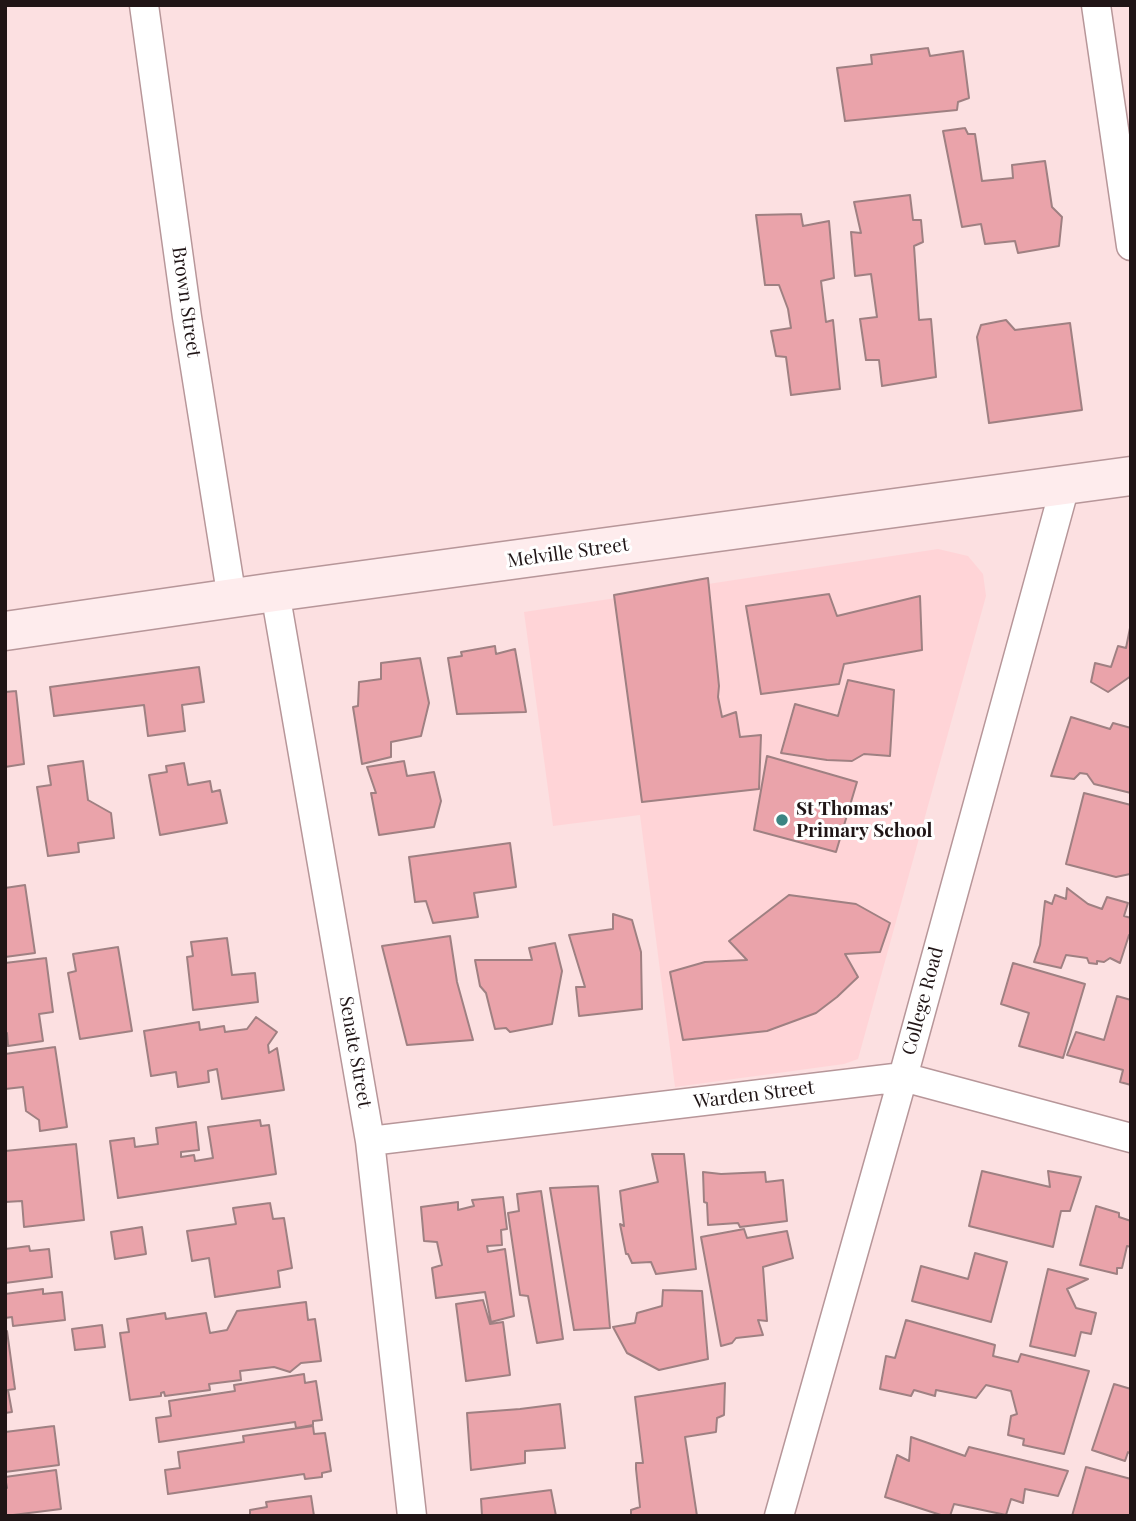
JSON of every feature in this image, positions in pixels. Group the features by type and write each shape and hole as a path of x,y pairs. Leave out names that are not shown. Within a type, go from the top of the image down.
{"street":[{"name":"Brown Street","path":"144,5 187,317 232,599"},
{"path":"1096,5 1131,246"},
{"name":"Melville Street","path":"5,631 1131,476"},
{"name":"College Road","path":"779,1516 1065,486"},
{"name":"Senate Street","path":"275,592 370,1141 412,1516"},
{"name":"Warden Street","path":"370,1141 903,1077 1131,1139"}],"shaded area":[{"name":"St Thomas' Primary School","path":"938,549 968,556 983,574 986,596 858,1059 844,1064 675,1087 640,815 553,826 524,612"}],"building":[{"path":"928,48 930,56 963,51 969,98 958,102 957,110 845,121 837,68 872,64 871,55"},
{"path":"965,128 968,134 975,134 982,181 1013,178 1012,165 1045,161 1052,207 1062,217 1059,246 1018,253 1015,241 985,244 981,224 962,227 943,131"},
{"path":"910,195 913,220 921,220 923,242 914,246 919,320 931,319 936,377 882,386 879,360 866,360 860,319 877,317 871,274 855,276 851,232 861,233 854,202"},
{"path":"801,214 803,226 829,221 834,278 821,281 826,322 833,320 840,389 791,395 786,357 776,356 771,331 791,328 788,309 779,285 765,285 756,215"},
{"path":"1006,320 1015,330 1070,323 1082,410 989,423 977,337 981,325"},
{"path":"708,578 722,717 736,712 740,737 761,735 759,789 642,802 614,595"},
{"path":"829,594 837,616 920,596 922,650 844,664 839,684 761,694 746,606"},
{"path":"1131,623 1131,676 1108,692 1091,682 1095,663 1111,667 1118,646 1126,648"},
{"path":"495,646 496,654 515,649 526,712 457,714 448,658 462,656 461,652"},
{"path":"420,658 429,703 421,736 391,742 391,757 362,764 353,707 358,706 359,682 381,679 381,663"},
{"path":"199,667 204,702 182,705 185,731 148,736 144,705 54,716 50,687"},
{"path":"848,680 894,690 890,756 864,754 852,761 781,753 795,704 838,716"},
{"path":"16,691 24,764 5,767 5,692"},
{"path":"1071,717 1110,729 1113,723 1131,728 1131,793 1094,784 1087,774 1080,773 1074,779 1051,776"},
{"path":"767,756 857,782 836,852 754,830"},
{"path":"83,761 88,800 111,813 114,838 78,843 79,852 48,856 37,787 51,785 48,766"},
{"path":"404,761 407,776 434,772 441,801 434,827 379,835 371,793 376,793 367,767"},
{"path":"184,763 188,785 210,781 212,792 220,790 227,823 160,835 149,775 167,772 166,766"},
{"path":"1084,793 1131,805 1130,874 1116,877 1066,864"},
{"path":"510,843 516,887 474,893 478,917 433,923 426,901 415,902 409,857"},
{"path":"25,885 35,953 5,957 5,888"},
{"path":"1067,888 1088,904 1102,909 1107,897 1128,903 1124,916 1131,918 1131,935 1120,963 1110,958 1104,962 1097,961 1097,964 1089,963 1087,958 1066,955 1061,968 1034,962 1040,945 1045,901 1052,904 1055,895 1066,899"},
{"path":"789,895 856,904 890,923 880,952 845,954 858,977 816,1013 767,1031 683,1040 670,972 705,962 747,960 729,941"},
{"path":"613,914 632,920 641,952 642,1009 579,1016 576,987 585,987 569,935 613,929"},
{"path":"450,936 457,982 473,1040 407,1045 382,946"},
{"path":"227,938 232,975 255,973 258,1002 193,1010 187,957 193,956 191,942"},
{"path":"555,943 562,971 552,1024 510,1032 506,1028 495,1029 486,993 480,986 475,960 532,960 529,948"},
{"path":"118,947 132,1031 80,1039 68,973 76,971 73,954"},
{"path":"46,958 53,1012 39,1014 43,1041 8,1046 7,1033 5,1034 5,963"},
{"path":"1013,963 1085,984 1063,1058 1019,1046 1029,1013 1001,1004"},
{"path":"1117,996 1131,1000 1131,1085 1120,1082 1123,1070 1067,1055 1076,1032 1104,1040"},
{"path":"256,1017 277,1032 268,1045 269,1053 277,1048 284,1090 222,1099 217,1069 208,1071 209,1082 178,1087 176,1072 151,1076 144,1031 199,1022 200,1030 224,1026 225,1032 247,1029"},
{"path":"55,1047 67,1127 40,1131 39,1120 26,1111 23,1087 5,1089 5,1054"},
{"path":"260,1120 261,1126 269,1125 276,1174 118,1198 110,1141 134,1138 135,1147 158,1144 156,1128 196,1122 199,1150 181,1152 181,1157 194,1155 195,1161 213,1158 208,1127"},
{"path":"76,1144 84,1220 24,1227 22,1201 5,1202 5,1151"},
{"path":"652,1154 684,1154 696,1269 656,1274 651,1262 632,1263 626,1254 620,1224 624,1226 620,1191 658,1182"},
{"path":"982,1171 1050,1187 1048,1171 1081,1177 1070,1211 1061,1211 1053,1247 969,1226"},
{"path":"703,1172 765,1172 766,1182 783,1180 787,1221 740,1227 738,1223 708,1225"},
{"path":"598,1186 610,1328 574,1330 550,1188"},
{"path":"541,1191 563,1339 537,1343 528,1296 520,1295 508,1213 519,1211 517,1194"},
{"path":"503,1197 507,1229 501,1230 502,1245 487,1246 488,1252 505,1249 514,1316 491,1322 485,1292 436,1298 432,1268 442,1265 437,1242 424,1241 421,1207 458,1202 458,1210 474,1206 472,1200"},
{"path":"270,1203 273,1219 284,1218 292,1268 278,1271 280,1287 215,1297 209,1258 192,1261 187,1231 236,1224 233,1208"},
{"path":"1096,1206 1119,1213 1119,1217 1131,1221 1131,1247 1127,1246 1122,1268 1117,1268 1117,1274 1080,1265"},
{"path":"142,1227 146,1254 115,1259 111,1232"},
{"path":"744,1229 747,1238 787,1231 793,1258 763,1267 767,1321 758,1320 763,1335 736,1338 732,1343 721,1346 701,1237"},
{"path":"29,1246 30,1251 49,1249 52,1277 5,1283 5,1249"},
{"path":"975,1253 1007,1262 991,1322 912,1301 921,1266 968,1279"},
{"path":"1048,1269 1088,1279 1067,1289 1076,1308 1096,1313 1091,1334 1081,1332 1075,1356 1030,1346"},
{"path":"43,1289 43,1294 62,1292 65,1320 13,1326 12,1317 5,1318 5,1294"},
{"path":"663,1290 702,1291 708,1359 659,1370 627,1353 613,1327 635,1323 637,1313 662,1306"},
{"path":"483,1300 490,1324 503,1322 510,1375 466,1381 456,1304"},
{"path":"306,1302 308,1320 315,1319 321,1361 301,1363 290,1372 274,1367 240,1371 241,1380 209,1384 210,1390 165,1396 164,1392 161,1396 130,1400 120,1333 129,1332 127,1319 165,1313 166,1319 206,1313 210,1333 227,1330 237,1311"},
{"path":"906,1320 995,1345 993,1356 1018,1362 1021,1354 1089,1371 1064,1454 1023,1445 1024,1439 1008,1435 1011,1416 1017,1414 1011,1391 986,1385 976,1398 936,1390 935,1396 914,1390 911,1396 880,1389 886,1356 895,1358"},
{"path":"102,1325 105,1347 75,1350 72,1329"},
{"path":"7,1331 15,1389 8,1390 12,1412 5,1413 5,1332"},
{"path":"304,1374 305,1383 316,1381 322,1420 313,1421 313,1425 296,1428 295,1422 159,1442 156,1418 171,1416 169,1401 235,1391 234,1385"},
{"path":"725,1383 724,1415 717,1418 716,1432 685,1437 697,1516 631,1516 631,1510 640,1507 636,1463 643,1463 635,1397"},
{"path":"1114,1384 1131,1389 1131,1454 1128,1452 1125,1461 1092,1450"},
{"path":"560,1404 565,1448 525,1451 525,1463 471,1470 467,1413"},
{"path":"54,1426 59,1465 5,1472 5,1432"},
{"path":"313,1426 314,1434 325,1433 331,1471 322,1473 322,1477 305,1479 304,1474 168,1494 165,1470 180,1468 178,1452 244,1442 243,1436"},
{"path":"911,1437 965,1456 969,1447 1068,1471 1058,1496 1025,1489 1023,1503 1011,1499 1006,1515 954,1504 950,1516 944,1516 885,1497 897,1455 909,1461"},
{"path":"1086,1467 1131,1479 1131,1516 1072,1516"},
{"path":"56,1470 61,1509 5,1516 5,1477"},
{"path":"551,1490 556,1516 482,1516 481,1499"},
{"path":"311,1496 314,1516 250,1516 250,1510 267,1507 266,1502"}],"place":[{"name":"St Thomas' Primary School","path":"782,820"}]}
